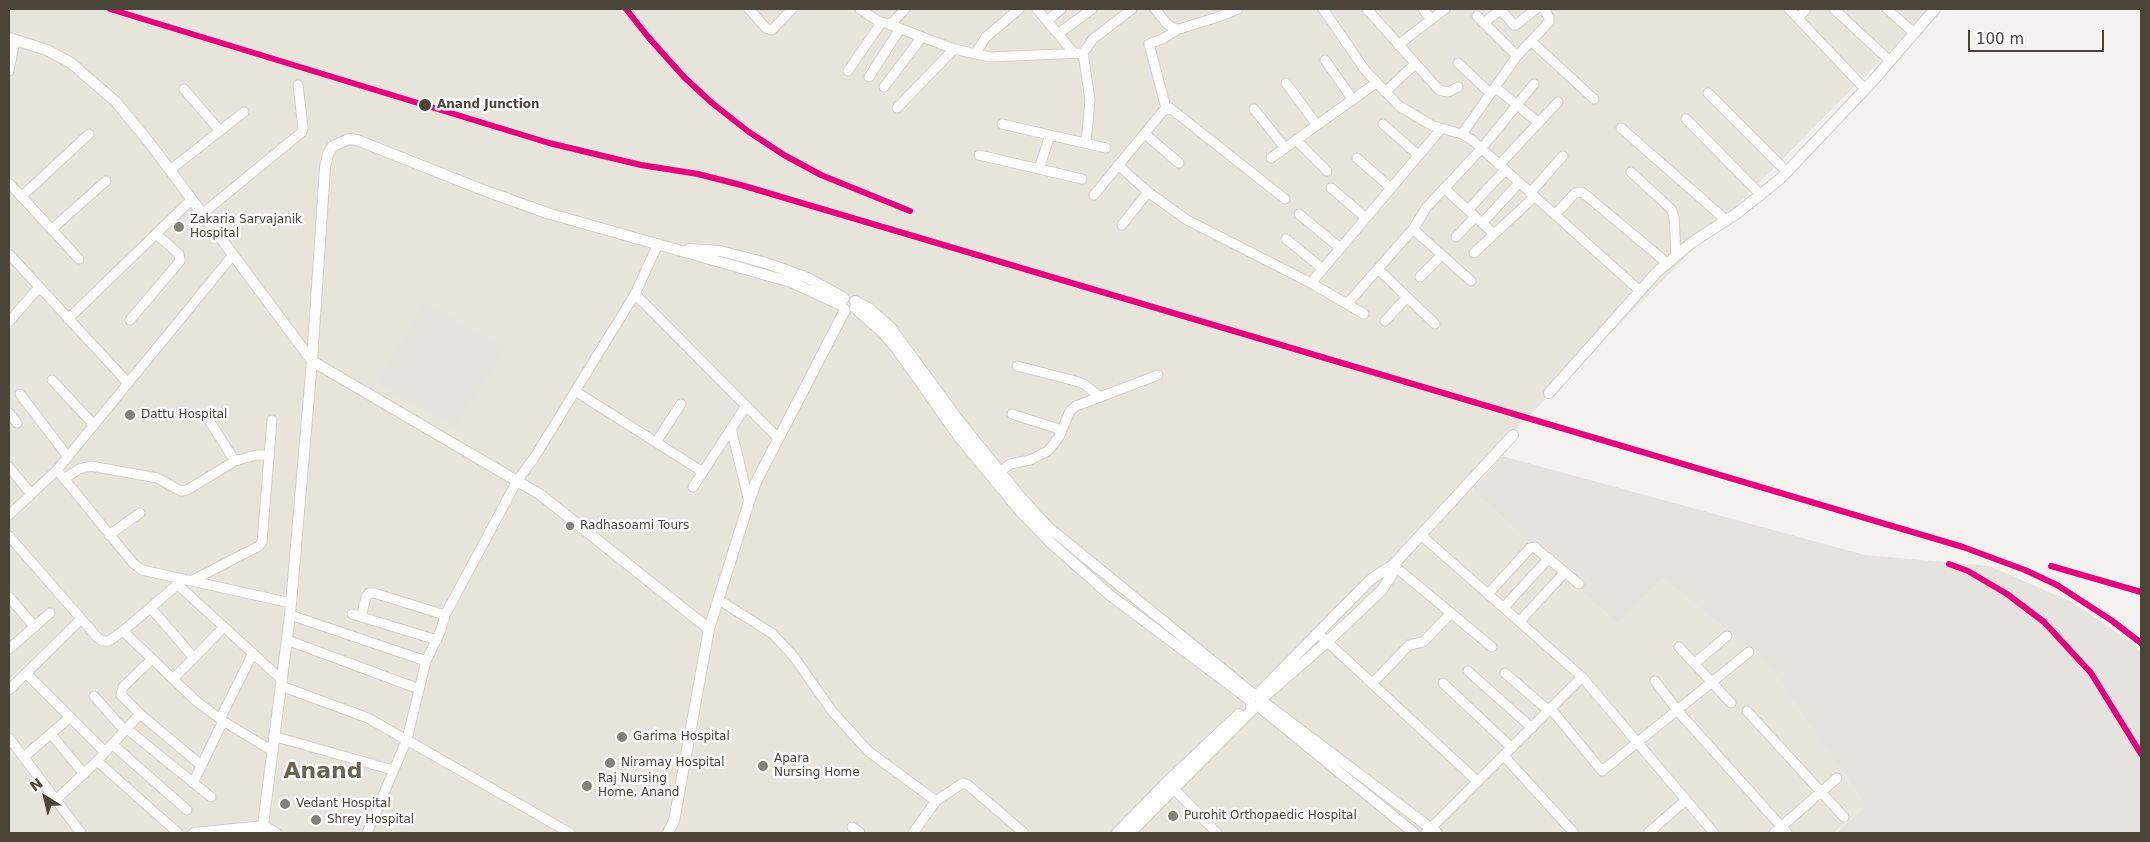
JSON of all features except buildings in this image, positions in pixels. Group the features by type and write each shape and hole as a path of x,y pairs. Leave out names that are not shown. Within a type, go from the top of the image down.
{"street":[{"path":"749,9 766,28 772,30 792,9"},
{"path":"860,9 884,23 954,49 990,57 1079,53 1093,39 1132,9"},
{"path":"848,71 884,23 893,22 905,9"},
{"path":"975,54 986,37 1019,9"},
{"path":"1037,9 1058,34 1079,53 1090,100 1086,143"},
{"path":"1047,21 1061,9"},
{"path":"1058,34 1092,9"},
{"path":"1155,9 1168,24 1173,28 1180,29"},
{"path":"1166,108 1149,44 1180,29 1237,9"},
{"path":"1323,9 1345,43 1376,83 1399,106 1416,118 1462,134 1640,291"},
{"path":"1367,9 1439,90 1448,92 1458,87"},
{"path":"1422,9 1431,20"},
{"path":"1398,45 1445,9"},
{"path":"1484,23 1500,9 1514,25 1533,10"},
{"path":"1462,134 1517,56 1549,22 1544,9"},
{"path":"1789,9 1865,89"},
{"path":"1798,18 1806,9"},
{"path":"1834,9 1890,61"},
{"path":"1887,9 1914,33"},
{"path":"1550,392 1667,263 1761,195 1787,172 1865,89 1935,9"},
{"path":"1477,16 1517,56"},
{"path":"869,77 900,29"},
{"path":"884,87 922,37"},
{"path":"9,71 12,39 47,50 71,63 116,102 170,170 312,361 541,495 709,629"},
{"path":"1531,41 1594,99"},
{"path":"897,108 954,49"},
{"path":"1325,60 1353,100"},
{"path":"1458,63 1539,123"},
{"path":"1385,92 1414,64"},
{"path":"1286,83 1317,125"},
{"path":"1271,158 1376,83"},
{"path":"1347,304 1413,229 1424,211 1481,149 1534,84"},
{"path":"202,214 302,132 304,128 298,85"},
{"path":"184,89 220,131"},
{"path":"1708,93 1787,172"},
{"path":"1475,217 1502,168 1558,102"},
{"path":"1094,195 1166,108"},
{"path":"1166,108 1173,109 1285,199"},
{"path":"1254,109 1285,148"},
{"path":"170,170 244,112"},
{"path":"1686,119 1761,195"},
{"path":"1002,124 1106,148"},
{"path":"1383,124 1418,155"},
{"path":"1312,283 1441,128"},
{"path":"1621,128 1726,220"},
{"path":"22,197 89,134"},
{"path":"1145,134 1179,163"},
{"path":"1039,169 1050,135"},
{"path":"263,830 271,750 282,683 290,615 312,361 325,166 328,154 333,146 349,139 358,140 483,190 547,213 790,282 848,304 876,327 896,349 959,437 996,475 1021,512 1051,542 1111,596 1432,832 1582,676"},
{"path":"1296,140 1327,171"},
{"path":"979,155 1082,179"},
{"path":"1474,253 1532,195 1563,156"},
{"path":"1357,158 1391,188"},
{"path":"1118,165 1148,192 1203,229 1312,283 1364,314"},
{"path":"1631,172 1666,202 1674,216 1676,256"},
{"path":"52,229 106,181"},
{"path":"9,183 79,259"},
{"path":"1456,237 1475,217 1519,183"},
{"path":"1331,188 1366,218"},
{"path":"1444,188 1494,234"},
{"path":"1122,225 1148,192"},
{"path":"1555,215 1575,193 1582,192 1667,263"},
{"path":"68,318 191,200"},
{"path":"1298,214 1340,248"},
{"path":"1413,229 1471,281"},
{"path":"130,320 180,261 178,254 156,234"},
{"path":"1286,239 1323,268"},
{"path":"367,833 407,738 426,661 437,640 445,615 517,481 534,458 635,294 658,244"},
{"path":"9,254 128,383"},
{"path":"9,516 57,470 233,255"},
{"path":"1420,278 1442,255"},
{"path":"1378,269 1436,324"},
{"path":"9,322 39,287"},
{"path":"635,294 778,438"},
{"path":"1384,321 1407,297"},
{"path":"668,833 676,812 709,629 748,502 778,438 848,304"},
{"path":"1017,366 1084,384 1099,396"},
{"path":"996,475 1010,464 1030,460 1048,451 1062,430 1070,411 1076,406 1158,375"},
{"path":"52,380 94,424"},
{"path":"575,391 703,472"},
{"path":"20,394 68,457"},
{"path":"656,442 681,404"},
{"path":"693,487 746,406"},
{"path":"9,413 17,423"},
{"path":"1012,414 1062,430"},
{"path":"206,416 235,461"},
{"path":"9,536 81,619 102,641 109,641 184,582 258,546 262,542 272,420"},
{"path":"731,428 748,502"},
{"path":"1117,833 1170,786 1256,701 1371,579 1394,565 1512,435"},
{"path":"64,478 79,469 91,466 157,478 181,491 187,490 235,461 256,455 268,455"},
{"path":"9,467 31,494"},
{"path":"57,470 133,564 142,570 184,582 291,603"},
{"path":"109,535 140,513"},
{"path":"1421,535 1582,676 1714,833"},
{"path":"1488,594 1530,548 1535,547 1579,584"},
{"path":"1504,607 1549,558"},
{"path":"1256,701 1327,642 1382,590 1392,574 1394,565"},
{"path":"1394,565 1492,647"},
{"path":"1520,621 1565,572"},
{"path":"184,582 224,627 282,683 349,709 407,738 567,833"},
{"path":"437,640 356,615 369,593 374,593 445,615"},
{"path":"719,600 773,634 794,657 832,711 868,751 936,802"},
{"path":"11,604 35,627"},
{"path":"150,608 194,658"},
{"path":"9,649 50,613"},
{"path":"1372,684 1409,645 1423,642 1451,613"},
{"path":"290,615 426,661"},
{"path":"9,690 81,619"},
{"path":"173,679 224,627"},
{"path":"123,631 196,701 222,720 271,750"},
{"path":"1319,634 1478,782"},
{"path":"1695,663 1727,636"},
{"path":"287,640 419,689"},
{"path":"1679,647 1731,703"},
{"path":"1505,674 1550,710 1602,771 1749,652"},
{"path":"193,783 253,653"},
{"path":"152,659 121,691 124,699 202,766"},
{"path":"1468,671 1532,728"},
{"path":"26,673 105,752"},
{"path":"1655,681 1677,710 1781,831 1837,778"},
{"path":"1443,683 1512,748"},
{"path":"94,696 126,730 211,798"},
{"path":"1256,701 1414,833"},
{"path":"1747,711 1820,793 1844,817"},
{"path":"56,800 97,761 140,714"},
{"path":"24,757 70,717"},
{"path":"50,734 84,774"},
{"path":"273,736 393,770"},
{"path":"9,738 80,833"},
{"path":"112,744 187,810"},
{"path":"1504,756 1574,833"},
{"path":"97,761 178,833"},
{"path":"913,833 936,802 963,783 968,785 1024,833"},
{"path":"1130,833 1170,786"},
{"path":"1170,786 1217,833"},
{"path":"1648,833 1686,800"},
{"path":"852,827 860,833"},
{"path":"194,833 263,830 276,833"}],"shaded area":[{"name":"Anand","path":"9,9 1931,9 1487,458 1472,490 1618,625 1663,579 1764,660 1865,805 1835,833 9,833"},
{"path":"426,302 504,349 455,427 377,384"},
{"path":"1502,456 1865,555 1989,566 2070,601 2133,644 2141,653 2141,833 1836,833 1865,805 1764,660 1663,579 1618,625 1472,490"}],"transit line":[{"path":"110,9 549,143 641,165 698,174 741,185 1963,547 2025,570 2057,585 2111,620 2141,643"},
{"path":"626,9 684,77 712,103 749,132 784,155 821,175 910,211"},
{"path":"1949,564 1968,571 2007,594 2044,622 2091,673 2141,754"},
{"path":"2051,566 2141,592"}],"place":[{"name":"Anand Junction","path":"425,105"},
{"name":"Zakaria Sarvajanik Hospital","path":"179,227"},
{"name":"Dattu Hospital","path":"130,415"},
{"name":"Radhasoami Tours","path":"570,526"},
{"name":"Garima Hospital","path":"622,737"},
{"name":"Niramay Hospital","path":"610,763"},
{"name":"Apara Nursing Home","path":"763,766"},
{"name":"Raj Nursing Home, Anand","path":"587,786"},
{"name":"Vedant Hospital","path":"285,804"},
{"name":"Purohit Orthopaedic Hospital","path":"1173,816"},
{"name":"Shrey Hospital","path":"316,820"}],"district":[{"name":"Anand","path":"323,772"}]}
